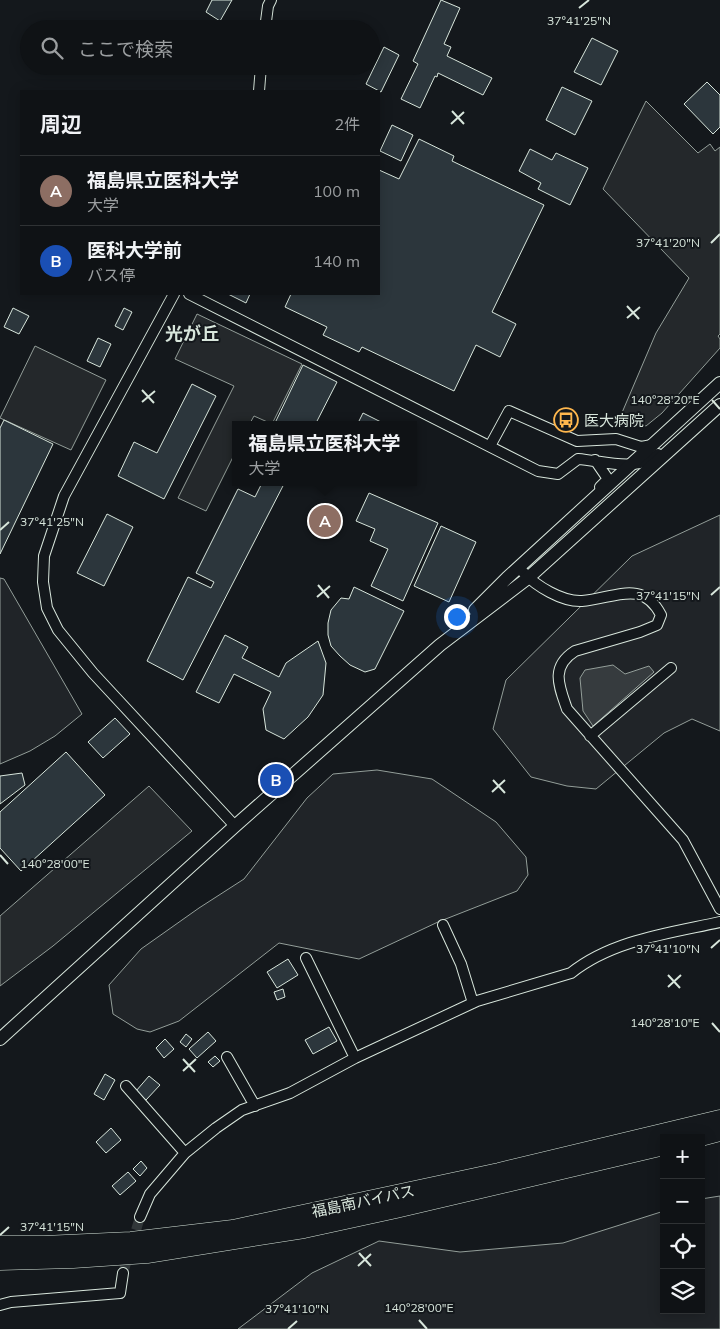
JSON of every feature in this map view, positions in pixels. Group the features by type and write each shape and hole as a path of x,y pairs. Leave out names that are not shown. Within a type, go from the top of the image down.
{"highway":[{"name":"福島南バイパス","path":"0,1245 44,1245 131,1240 233,1229 490,1174 678,1130 720,1118"},
{"path":"705,1136 720,1132"},
{"path":"705,1140 720,1138"},
{"name":"福島南バイパス","path":"0,1261 147,1254 295,1230 396,1209 660,1148"}],"street":[{"path":"266,20 268,6 271,0"},
{"path":"259,90 260,75"},
{"path":"173,295 64,496 44,556 43,582 47,608 58,630 93,673 235,826"},
{"path":"191,295 538,471 558,474 578,459 636,462 653,459 694,424 700,422"},
{"path":"0,1038 235,826 440,645 507,578 636,462 720,383"},
{"path":"440,645 528,578 720,405"},
{"path":"490,446 508,411 577,441 619,439 641,447 652,445"},
{"path":"614,440 616,444 634,452 636,462 633,484"},
{"path":"573,519 575,511 608,479 595,460"},
{"path":"519,568 528,578 565,598 581,601 625,592 644,596 654,603 660,615 657,625 640,632 575,651 567,656 561,664 558,676 567,709 683,840 720,909"},
{"path":"590,736 671,668"},
{"path":"140,1217 150,1194 185,1153 242,1110 290,1093 355,1058 472,1003 571,973 598,955 625,945 658,935 720,922"},
{"path":"443,925 461,964 472,1003"},
{"path":"306,958 355,1058"},
{"path":"227,1056 255,1106"},
{"path":"126,1086 185,1153"},
{"path":"0,1306 11,1302 120,1293 123,1273"}],"shaded area":[{"path":"646,101 698,153 710,144 715,151 720,147 720,334 718,336 720,348 662,413 646,426 621,415 656,333 689,278 603,189"},
{"path":"197,314 302,364 274,421 265,421 254,416 251,421 232,421 232,459 206,511 178,498 234,386 175,359"},
{"path":"35,346 106,380 71,450 0,418"},
{"path":"720,515 720,731 692,719 664,733 596,789 567,786 531,777 493,729 506,680 632,556"},
{"path":"0,578 4,579 82,714 55,736 30,751 0,764"},
{"path":"613,665 625,674 649,666 654,672 593,726 583,711 580,678 585,670"},
{"path":"377,770 432,779 496,822 526,857 528,875 517,891 438,922 359,959 279,943 179,1021 150,1032 137,1029 113,1014 109,985 141,949 244,879 307,798 333,774"},
{"path":"149,786 192,831 53,946 0,986 0,916"},
{"path":"720,1196 720,1329 238,1329 312,1273 379,1241 460,1252 563,1243 660,1212 660,1314 705,1314 705,1198"}],"building":[{"path":"212,0 232,0 221,20 206,12"},
{"path":"441,0 460,8 444,44 451,47 447,56 492,78 483,95 438,73 420,108 401,99 418,64 413,61"},
{"path":"592,38 618,51 601,85 574,72"},
{"path":"384,47 399,55 381,92 366,84 370,75 380,75 380,55"},
{"path":"707,82 720,95 720,127 713,134 684,104"},
{"path":"562,87 592,101 575,135 546,120"},
{"path":"392,125 413,135 401,161 380,151"},
{"path":"419,139 454,156 452,161 544,205 492,312 516,324 500,357 476,345 454,391 362,347 359,352 323,335 327,327 285,307 291,295 380,295 380,170 399,179"},
{"path":"530,149 552,160 556,153 588,168 570,205 538,189 541,183 519,171"},
{"path":"230,295 250,295 246,303"},
{"path":"13,308 29,316 19,334 4,327"},
{"path":"124,308 132,312 123,330 115,326"},
{"path":"98,338 111,344 100,367 87,361"},
{"path":"303,365 337,382 317,421 276,421"},
{"path":"192,384 216,396 164,499 118,476 134,442 157,453"},
{"path":"363,413 379,421 359,421"},
{"path":"4,420 53,444 0,554 0,428"},
{"path":"260,486 283,486 183,680 147,661 188,577 211,588 214,582 196,573 238,489 255,497"},
{"path":"369,493 438,523 403,601 371,586 388,549 370,541 375,529 356,521"},
{"path":"107,514 133,527 104,586 77,573"},
{"path":"441,526 476,542 449,602 414,586"},
{"path":"354,587 404,611 375,669 365,672 350,665 340,656 331,646 328,635 331,610 341,598 349,599"},
{"path":"225,635 248,647 242,658 279,677 286,663 318,641 326,663 323,695 308,717 284,739 266,730 263,709 271,692 234,674 219,703 196,692"},
{"path":"115,718 130,734 103,758 88,742"},
{"path":"66,752 105,795 21,871 0,848 0,812"},
{"path":"22,773 25,785 0,804 0,776"},
{"path":"288,959 298,975 277,988 267,972"},
{"path":"283,989 285,997 277,1000 274,992"},
{"path":"329,1027 337,1041 313,1054 305,1040"},
{"path":"208,1032 216,1041 197,1058 189,1049"},
{"path":"186,1034 192,1039 186,1047 180,1042"},
{"path":"165,1039 174,1049 164,1058 156,1048"},
{"path":"215,1056 220,1061 213,1067 208,1062"},
{"path":"105,1074 115,1080 104,1100 94,1094"},
{"path":"149,1076 160,1085 146,1100 136,1091"},
{"path":"111,1128 121,1140 106,1153 96,1142"},
{"path":"141,1161 147,1168 140,1176 133,1169"},
{"path":"128,1172 136,1181 120,1195 112,1186"}],"tunnel":[{"path":"123,1273 140,1217"}],"place":[{"name":"医大病院","path":"566,420"},
{"name":"福島県立医科大学","path":"325,521"},
{"name":"医科大学前","path":"276,780"}],"district":[{"name":"光が丘","path":"192,333"}]}
